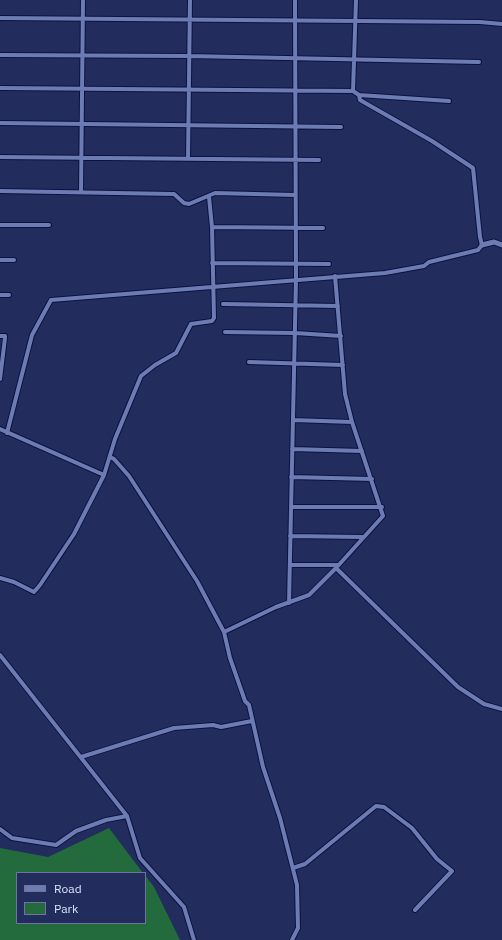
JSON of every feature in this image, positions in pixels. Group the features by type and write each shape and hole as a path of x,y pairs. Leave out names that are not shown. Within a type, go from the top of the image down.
{"street":[{"path":"81,192 83,0"},
{"path":"188,159 190,0"},
{"path":"289,603 296,279 295,0"},
{"path":"353,92 356,0"},
{"path":"0,18 480,22 502,24"},
{"path":"0,55 189,56 479,62"},
{"path":"0,88 353,92 359,95 449,101"},
{"path":"359,95 360,100 432,141 473,168 482,245"},
{"path":"0,123 341,126"},
{"path":"0,157 319,160"},
{"path":"0,191 174,194 184,203 189,204 215,193 295,195"},
{"path":"0,578 14,582 34,592 74,534 104,475 141,376 155,365 176,353 191,324 212,321 214,318 212,227 208,197"},
{"path":"0,225 49,225"},
{"path":"212,227 323,228"},
{"path":"7,432 32,335 51,300 385,273 424,266 429,262 478,250 482,245 494,242 502,246"},
{"path":"0,260 14,260"},
{"path":"212,263 329,264"},
{"path":"224,632 309,595 337,567 362,537 383,516 382,507 352,422 346,394 335,276"},
{"path":"0,295 9,295"},
{"path":"223,304 338,306"},
{"path":"225,332 294,333 341,336"},
{"path":"0,336 5,336 0,379"},
{"path":"249,362 343,364"},
{"path":"293,420 352,422"},
{"path":"0,429 104,475"},
{"path":"292,449 362,451"},
{"path":"110,457 114,459 128,476 197,582 224,632 230,658 245,701 249,705 263,767 280,818 297,885 298,928 292,940"},
{"path":"292,477 372,479"},
{"path":"291,507 382,507"},
{"path":"290,536 362,537"},
{"path":"290,565 337,567 458,687 484,704 502,709"},
{"path":"0,655 127,816 140,858 184,907 194,940"},
{"path":"81,757 174,728 213,725 221,727 252,721"},
{"path":"293,868 305,864 376,806 384,807 412,828 437,859 452,871 415,910"},
{"path":"0,829 12,838 56,845 76,831 106,820 127,816"}],"green space":[{"path":"109,828 142,872 16,872 16,924 146,924 146,876 154,887 180,940 0,940 0,848 48,857"}]}
